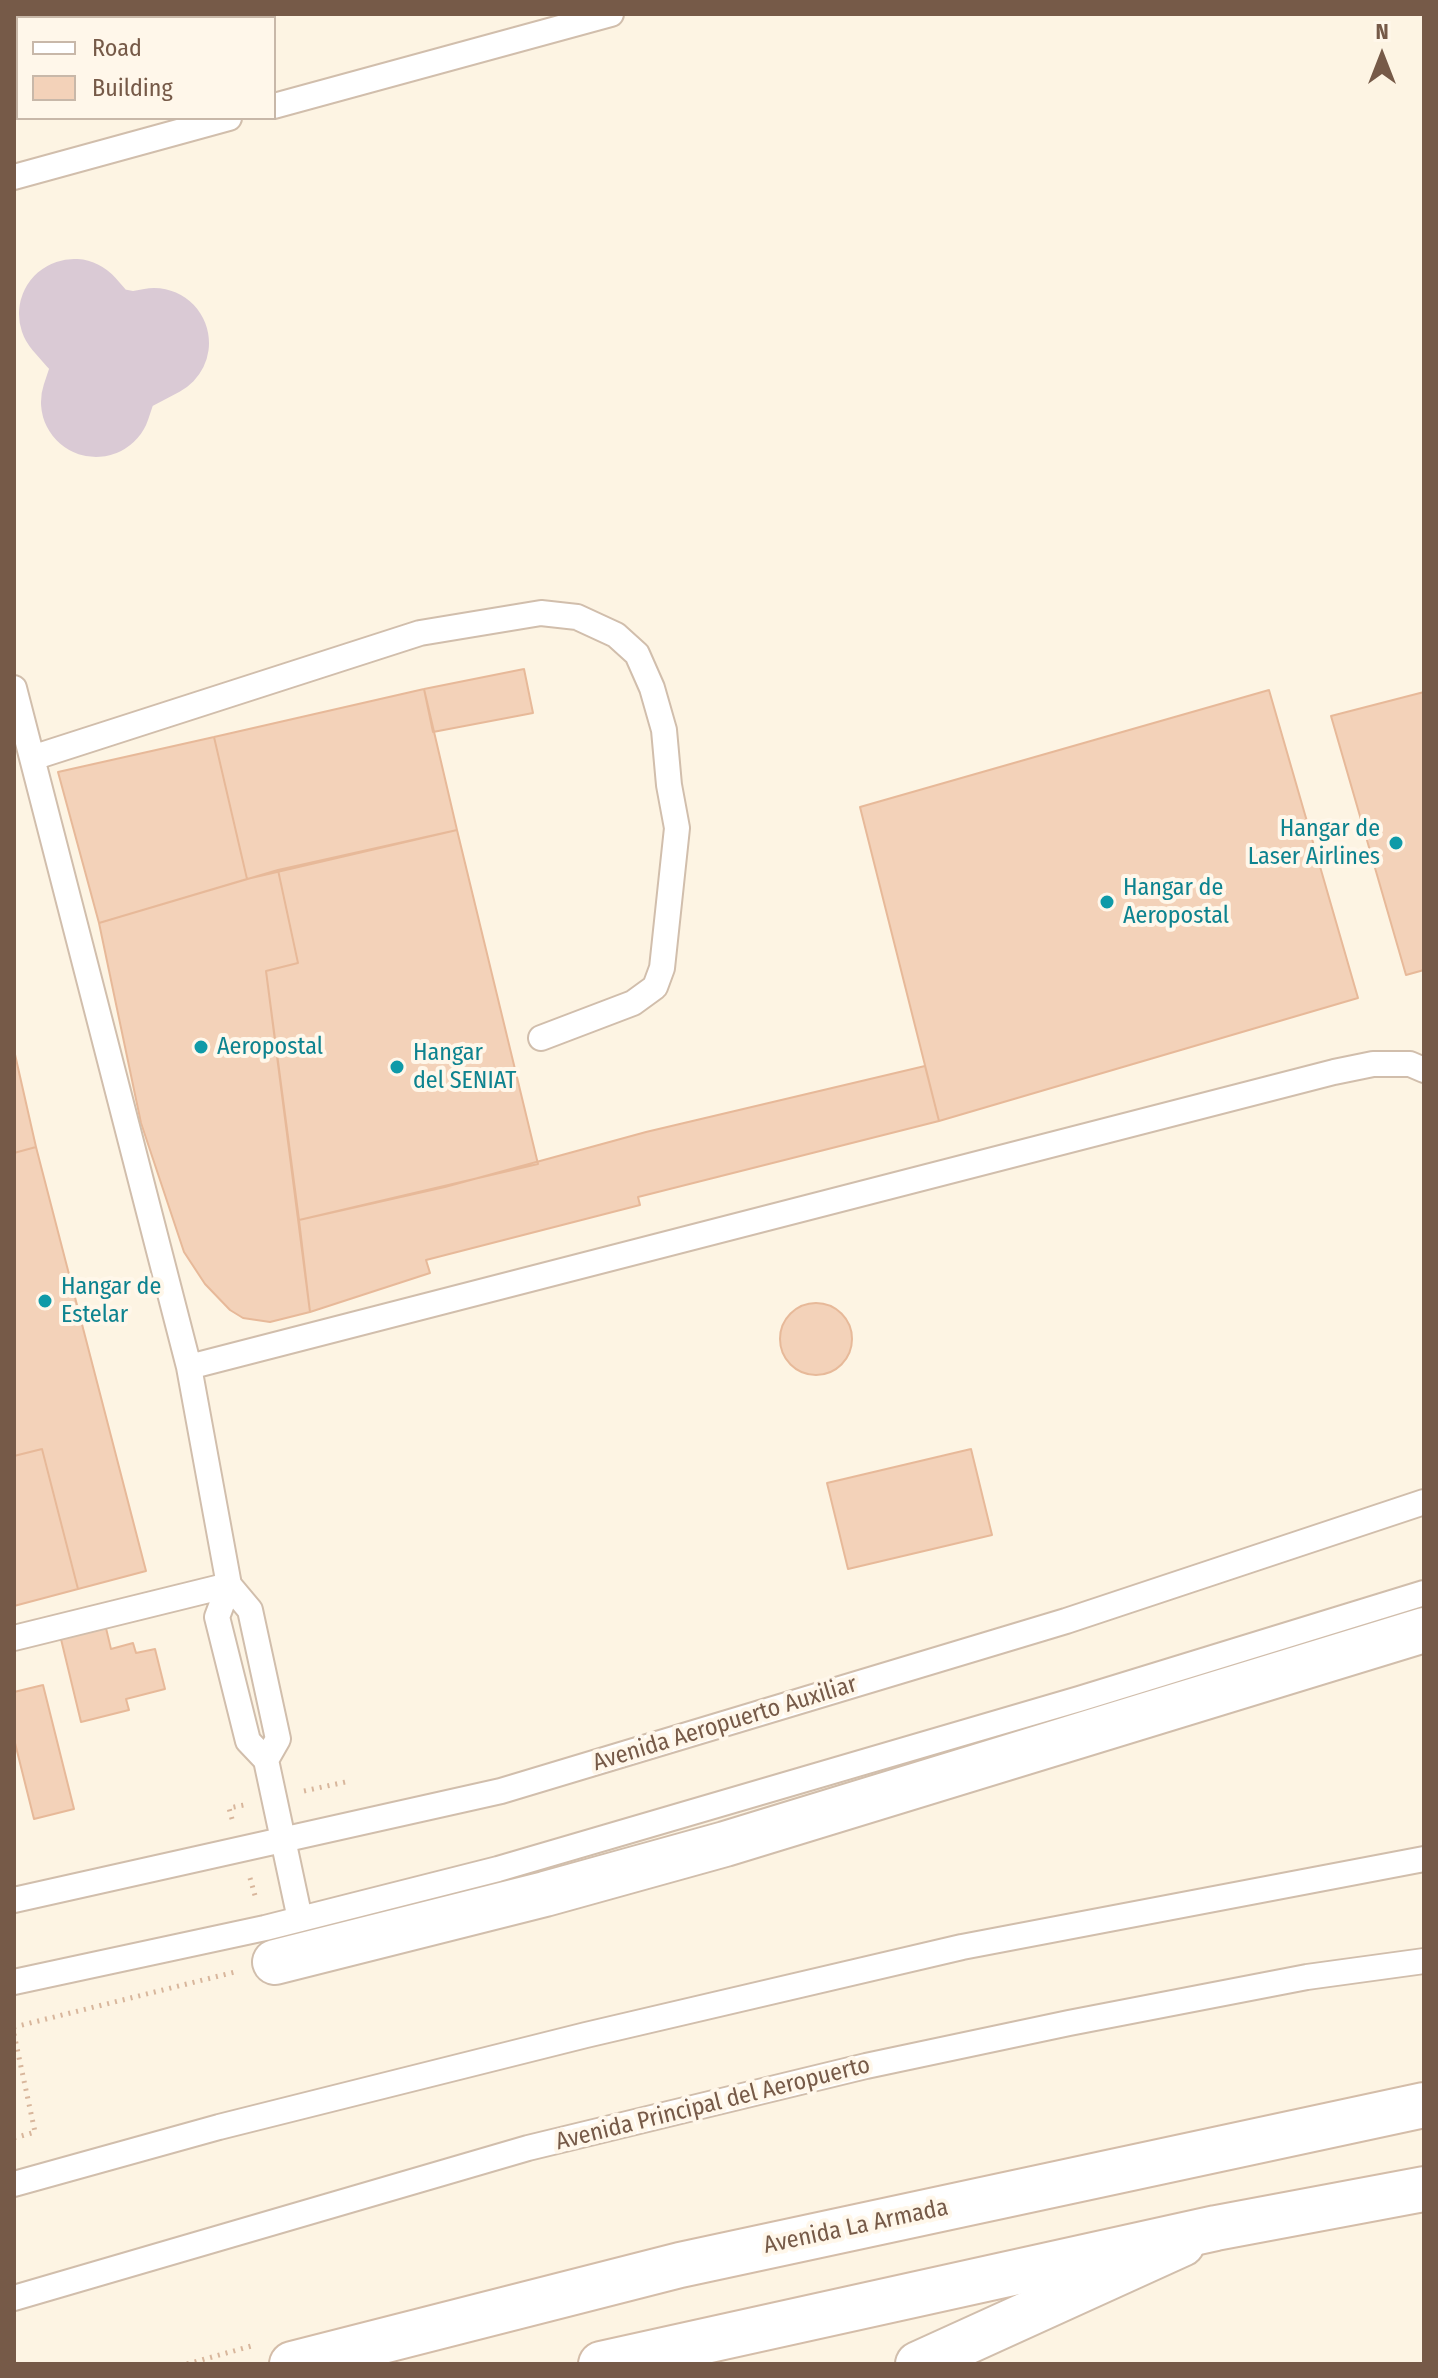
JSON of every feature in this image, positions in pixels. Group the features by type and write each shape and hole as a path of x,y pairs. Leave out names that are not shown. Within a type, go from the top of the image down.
{"main road":[{"path":"275,1962 545,1894 725,1844 1424,1630"},
{"name":"Avenida La Armada","path":"292,2364 680,2265 1424,2105"},
{"path":"601,2364 1216,2228 1424,2189"},
{"path":"918,2364 1216,2228"}],"lane":[{"path":"276,105 611,14"},
{"path":"14,177 222,120"},
{"path":"32,758 420,633 541,613 577,617 616,635 637,654 652,688 664,730 677,828 662,968 655,987 633,1003 541,1038"},
{"path":"14,688 189,1367 229,1585 250,1610 278,1739 266,1760"},
{"path":"189,1367 1334,1072 1373,1064 1410,1064 1424,1070"},
{"name":"Avenida Aeropuerto Auxiliar","path":"14,1900 501,1791 1066,1621 1424,1502"},
{"path":"14,1638 229,1585"},
{"path":"229,1585 217,1617 248,1741 266,1760 300,1919"},
{"path":"14,1982 300,1919 529,1860 1079,1699 1424,1593"},
{"path":"14,2184 356,2092 962,1947 1424,1859"},
{"name":"Avenida Principal del Aeropuerto","path":"14,2298 528,2148 851,2070 1069,2023 1292,1980 1424,1961"}],"path":[{"path":"14,2034 35,2132 14,2138"}],"building":[{"path":"524,669 533,713 433,732 424,689"},
{"path":"424,689 457,830 247,879 214,737"},
{"name":"Hangar de Aeropostal","path":"1269,690 1358,998 939,1121 860,807"},
{"name":"Hangar de Laser Airlines","path":"1424,692 1424,970 1406,975 1331,716"},
{"path":"214,737 247,879 99,923 58,772"},
{"name":"Hangar del SENIAT","path":"457,830 538,1164 299,1220 266,971 298,963 278,870"},
{"name":"Aeropostal","path":"278,870 298,963 266,971 310,1312 270,1322 243,1318 230,1310 205,1284 184,1252 141,1123 99,923"},
{"path":"14,1050 36,1147 14,1153"},
{"path":"925,1066 939,1121 638,1197 640,1205 426,1260 430,1273 310,1312 299,1220 445,1187 646,1132"},
{"name":"Hangar de Estelar","path":"36,1147 146,1571 78,1589 42,1449 14,1456 14,1153"},
{"path":"816,1303 842,1313 852,1339 842,1365 816,1375 790,1365 780,1339 790,1313"},
{"path":"42,1449 78,1589 14,1606 14,1456"},
{"path":"971,1449 992,1535 848,1569 827,1483"},
{"path":"105,1624 111,1649 133,1643 136,1653 155,1649 165,1689 126,1699 129,1710 81,1722 60,1635"},
{"path":"43,1685 74,1809 34,1819 14,1739 14,1692"}],"taxiway":[{"path":"74,314 102,341 132,347 154,343 116,363 103,381 96,402"}],"place":[{"name":"Hangar de Laser Airlines","path":"1396,843"},
{"name":"Hangar de Aeropostal","path":"1107,902"},
{"name":"Aeropostal","path":"201,1047"},
{"name":"Hangar del SENIAT","path":"397,1067"},
{"name":"Hangar de Estelar","path":"45,1301"}]}
